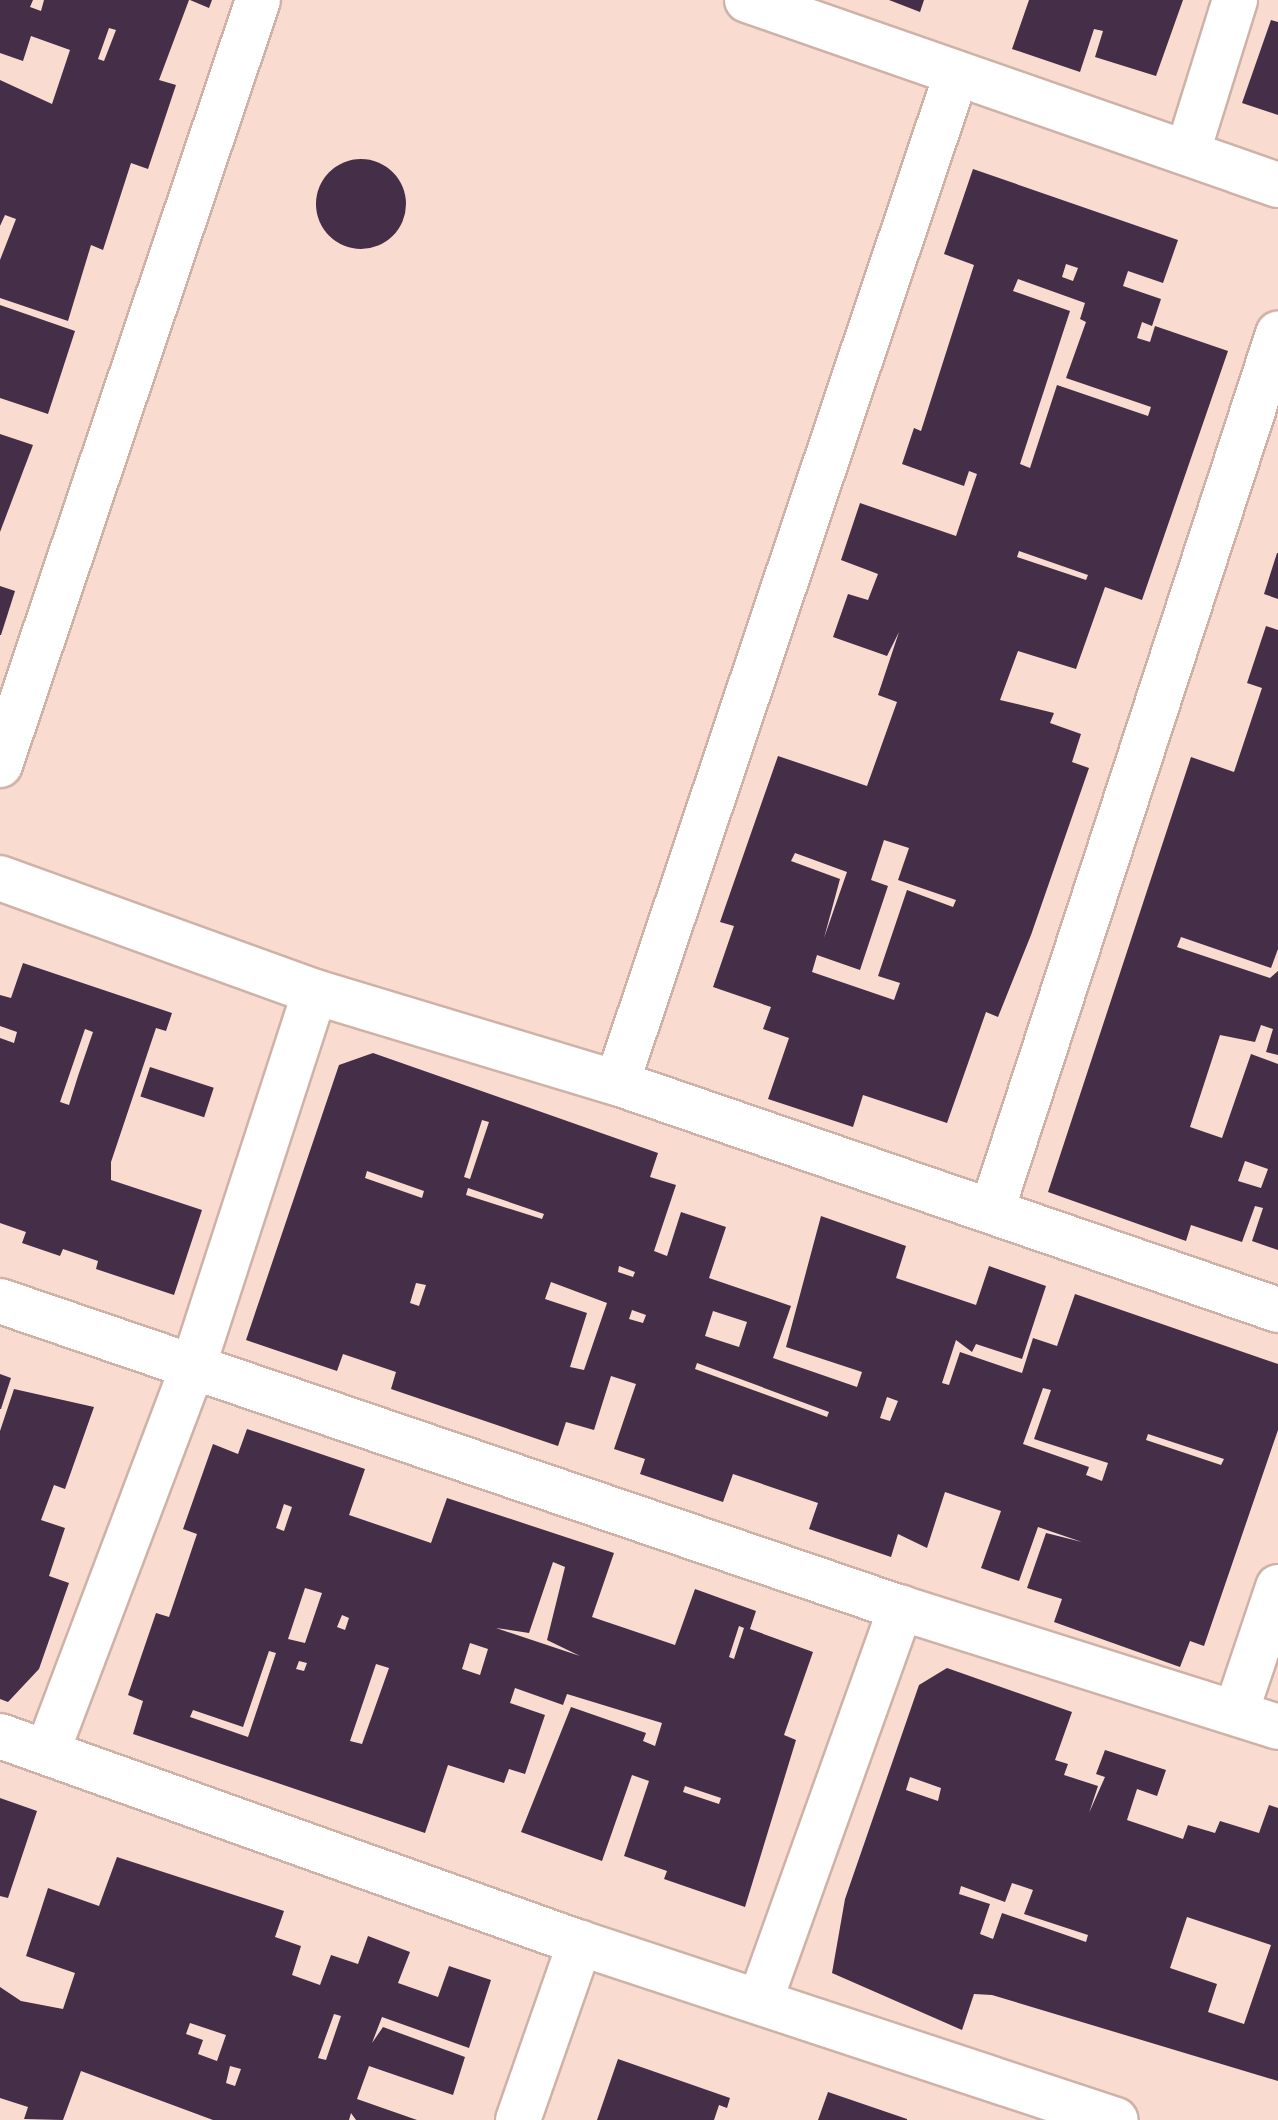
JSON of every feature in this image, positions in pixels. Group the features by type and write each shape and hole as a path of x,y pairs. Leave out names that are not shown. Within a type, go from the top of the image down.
{"street":[{"path":"0,765 258,0"},
{"path":"747,0 956,75 1188,151 1278,185"},
{"path":"1188,151 1235,0"},
{"path":"617,1083 956,75"},
{"path":"992,1210 1278,334"},
{"path":"0,878 315,992 617,1083 1278,1310"},
{"path":"48,1750 193,1367 315,992"},
{"path":"0,1301 901,1608 1278,1727"},
{"path":"1236,1712 1278,1587"},
{"path":"760,2001 901,1608"},
{"path":"0,1736 48,1750 580,1943 1116,2120"},
{"path":"518,2120 580,1943"}],"building":[{"path":"0,0 33,0 30,7 41,11 44,0 189,0 159,80 176,85 148,169 131,163 103,250 91,245 68,321 0,298 0,260 16,219 5,215 0,226 0,80 52,104 70,50 31,36 23,61 0,53","holes":["109,28 116,30 104,61 98,59"]},
{"path":"190,0 212,0 209,8"},
{"path":"889,0 924,0 920,12"},
{"path":"1029,0 1183,0 1156,76 1095,57 1103,31 1094,29 1080,72 1012,49"},
{"path":"1271,20 1278,22 1278,115 1242,103"},
{"path":"352,159 370,159 386,166 399,179 406,195 406,213 399,229 386,242 370,249 352,249 336,242 323,229 316,213 316,195 323,179 336,166"},
{"path":"973,169 1178,240 1163,283 1128,271 1123,286 1161,299 1152,326 1142,322 1137,338 1150,342 1155,326 1228,351 1142,600 1105,587 1076,669 1018,651 1000,700 1054,713 1050,723 1081,734 1072,762 1089,768 1031,935 998,1017 986,1012 947,1123 863,1095 853,1127 768,1099 789,1038 763,1029 771,1007 713,987 734,926 720,922 778,756 867,786 897,702 878,695 899,632 887,656 833,637 848,594 868,600 878,574 841,560 860,503 956,536 977,474 969,471 964,486 902,464 914,428 921,431 974,265 944,254","holes":["1066,264 1078,268 1073,281 1062,277","1018,279 1085,303 1080,319 1086,322 1066,378 1151,407 1148,416 1057,385 1030,468 1020,464 1070,311 1013,291","1019,551 1088,575 1086,580 1017,557","884,840 909,848 898,880 956,900 953,907 907,890 878,976 900,983 894,1000 812,972 817,955 860,970 888,886 871,880","795,853 847,872 824,938 840,879 791,861"]},
{"path":"0,305 75,331 48,414 0,398"},
{"path":"0,434 33,445 0,532"},
{"path":"1278,553 1278,599 1264,594"},
{"path":"0,586 15,591 1,635 0,635"},
{"path":"1266,626 1278,630 1278,949 1271,968 1181,937 1177,947 1270,978 1278,971 1278,1055 1266,1052 1273,1029 1261,1025 1255,1042 1220,1035 1190,1127 1222,1138 1251,1054 1278,1064 1278,1250 1252,1241 1263,1208 1255,1206 1242,1242 1191,1225 1186,1241 1048,1192 1191,757 1234,772 1262,688 1247,683","holes":["1245,1161 1268,1169 1261,1188 1238,1181"]},
{"path":"23,963 172,1013 166,1031 156,1028 111,1162 111,1180 202,1210 174,1295 96,1269 98,1261 63,1249 60,1256 22,1243 26,1232 0,1223 0,1038 14,1043 17,1032 0,1026 0,995 11,998","holes":["85,1029 93,1032 69,1105 60,1102"]},
{"path":"373,1053 658,1153 650,1177 676,1185 654,1251 667,1256 681,1212 726,1227 709,1278 791,1306 773,1358 857,1387 862,1372 786,1347 821,1216 906,1246 896,1278 976,1305 989,1266 1046,1286 1022,1359 976,1344 972,1352 956,1340 942,1383 949,1385 960,1352 1022,1373 1033,1338 1057,1346 1075,1294 1278,1364 1278,1430 1204,1646 1190,1641 1180,1667 1054,1622 1062,1599 1027,1588 1046,1533 1082,1542 1038,1527 1019,1581 981,1568 1001,1511 945,1492 927,1548 898,1534 891,1557 809,1529 818,1503 733,1474 723,1502 640,1474 645,1459 614,1449 636,1384 611,1376 594,1430 566,1422 558,1446 391,1389 396,1372 343,1354 337,1371 246,1340 339,1065","holes":["482,1120 489,1122 470,1179 464,1177","367,1171 424,1191 422,1198 365,1178","468,1188 544,1214 542,1219 466,1195","619,1266 635,1272 633,1277 618,1272","551,1282 607,1303 584,1370 570,1367 587,1313 545,1299","416,1283 426,1285 419,1306 410,1303","632,1310 646,1315 643,1323 629,1319","713,1311 747,1322 739,1347 705,1336","697,1363 829,1412 827,1417 695,1369","1043,1388 1051,1390 1034,1439 1108,1463 1102,1481 1086,1475 1089,1467 1023,1444","887,1397 898,1401 890,1421 880,1418","1148,1434 1224,1459 1221,1465 1146,1440"]},
{"path":"150,1067 214,1088 204,1117 140,1096"},
{"path":"0,1374 11,1378 1,1409 0,1409"},
{"path":"14,1389 94,1407 65,1489 54,1485 41,1520 65,1528 49,1576 69,1583 39,1669 8,1702 0,1699 0,1431"},
{"path":"247,1429 365,1469 349,1515 431,1543 447,1498 614,1553 592,1617 675,1645 695,1589 756,1611 750,1629 813,1652 784,1735 796,1740 745,1907 664,1879 667,1871 624,1856 649,1781 632,1775 602,1861 521,1832 571,1707 646,1733 643,1741 655,1746 662,1723 567,1694 563,1705 515,1688 510,1703 545,1715 525,1774 509,1769 504,1783 448,1765 425,1833 133,1734 143,1701 128,1695 156,1613 169,1617 197,1534 183,1529 213,1444 238,1454","holes":["284,1504 292,1507 284,1531 276,1528","553,1562 565,1567 547,1640 580,1656 496,1628 529,1633","305,1588 322,1593 305,1643 288,1639","342,1615 349,1618 345,1630 337,1627","739,1626 744,1628 734,1659 729,1657","470,1643 488,1649 480,1675 462,1669","269,1651 276,1653 248,1737 190,1717 193,1710 243,1727","299,1661 307,1663 304,1671 296,1669","376,1664 389,1668 362,1744 350,1741","685,1786 721,1798 719,1804 683,1792"]},
{"path":"947,1668 1072,1712 1055,1760 1068,1764 1064,1775 1098,1786 1089,1813 1105,1777 1096,1774 1105,1750 1166,1770 1157,1796 1137,1789 1127,1820 1183,1839 1188,1825 1215,1833 1220,1821 1259,1833 1269,1805 1278,1808 1278,2081 992,1995 974,1994 962,2030 832,1973 845,1899 919,1685","holes":["910,1777 941,1788 938,1801 906,1790","1012,1883 1033,1890 1024,1914 1088,1935 1086,1942 1002,1913 993,1939 980,1934 990,1904 959,1894 961,1886 1005,1902","1187,1917 1271,1945 1244,2024 1208,2012 1217,1984 1170,1968"]},
{"path":"0,1798 37,1811 8,1898 0,1896"},
{"path":"117,1857 284,1911 275,1937 301,1946 292,1975 320,1985 331,1955 358,1964 368,1936 410,1952 398,1983 438,1997 449,1966 491,1980 469,2048 382,2017 372,2043 383,2027 465,2057 453,2095 369,2066 357,2099 417,2120 356,2120 351,2113 349,2120 213,2120 81,2071 63,2120 24,2119 28,2107 0,2098 0,1987 21,2001 63,2009 75,1973 26,1956 48,1888 99,1906","holes":["334,2014 341,2016 326,2060 318,2058","190,2023 226,2035 217,2061 198,2054 203,2040 186,2034","230,2066 241,2069 235,2086 226,2083"]},
{"path":"618,2059 730,2098 727,2108 719,2105 714,2120 597,2120"},
{"path":"828,2092 907,2119 907,2120 818,2120"}]}
